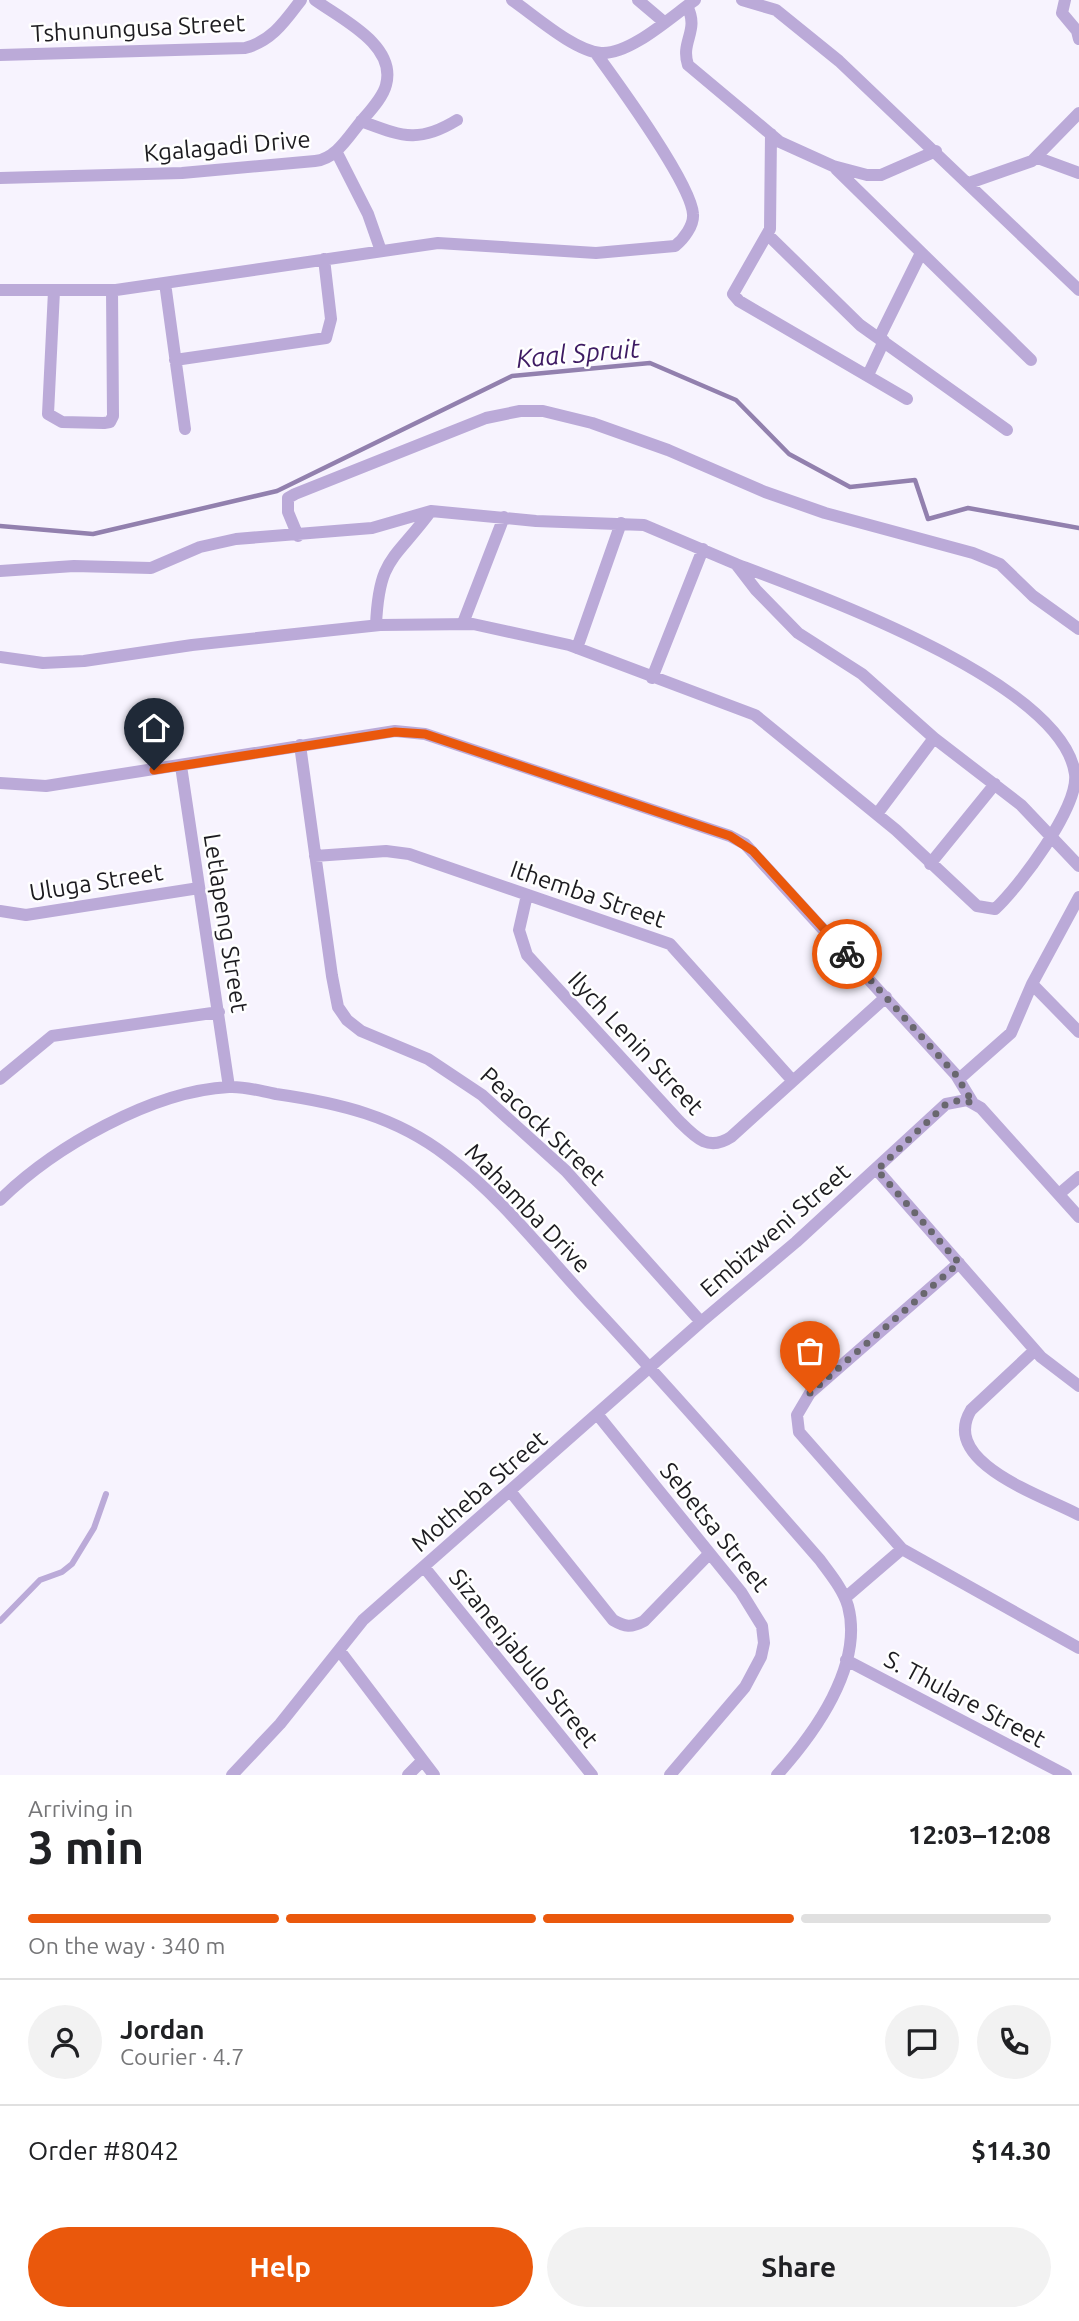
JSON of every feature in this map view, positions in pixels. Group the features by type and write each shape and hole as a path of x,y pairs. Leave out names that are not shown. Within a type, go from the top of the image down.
{"street":[{"name":"Tshunungusa Street","path":"0,55 245,48 261,42 278,30 301,0"},
{"name":"Kgalagadi Drive","path":"0,178 245,169 321,160 336,151 386,84 385,58 379,49 315,0"},
{"path":"512,0 570,40 595,52 605,53 627,46 691,3 694,24 685,52 688,65 771,134 795,150 833,166 867,175 881,175 936,151"},
{"path":"638,0 664,22"},
{"path":"742,0 767,6 785,15 839,61 970,183 1079,290"},
{"path":"1065,0 1062,13 1077,31 1079,39"},
{"path":"0,290 112,290 381,250 451,243 596,253 659,249 680,242 692,220 692,206 671,166 595,52"},
{"path":"970,183 1024,166 1038,158 1079,113"},
{"path":"361,121 391,133 416,137 437,132 457,120"},
{"path":"771,134 772,219 768,235 737,282 733,291 735,298 907,399"},
{"path":"336,151 368,214 381,250"},
{"path":"1038,158 1079,173"},
{"path":"833,166 1031,360"},
{"path":"768,235 851,317 1007,430"},
{"path":"868,375 920,253"},
{"path":"175,360 326,338 331,319 324,259"},
{"path":"165,283 185,429"},
{"path":"54,290 48,414 62,422 104,423 110,422 113,415 112,290"},
{"path":"298,536 287,506 288,498 295,494 486,418 520,411 543,411 592,423 825,513 973,553 1000,564 1033,596 1079,629"},
{"path":"376,625 379,587 386,566 431,511"},
{"path":"0,571 74,566 151,568 217,543 240,538 298,536 372,528 431,511 649,526 920,641 978,672 1031,708 1048,725 1075,772 1073,792 1053,836 1000,904 992,910 977,906 877,814 755,715 578,648 515,632 463,623 376,625 205,643 84,661 43,663 0,657"},
{"path":"463,623 504,517"},
{"path":"578,648 621,523"},
{"path":"652,678 703,549"},
{"path":"736,564 756,590 798,634 862,674 934,738 995,784 1078,862"},
{"path":"0,783 46,786 300,746 416,731 730,836 753,851 959,1079 966,1101 990,1117 1079,1217"},
{"path":"877,814 934,738"},
{"name":"Peacock Street","path":"300,746 335,998 347,1020 361,1031 428,1059 473,1087 566,1171 701,1322"},
{"name":"Letlapeng Street","path":"181,766 229,1087"},
{"path":"930,864 995,784"},
{"name":"Ithemba Street","path":"315,856 386,851 404,853 632,929 674,947 792,1080"},
{"name":"Uluga Street","path":"0,911 37,914 199,888"},
{"name":"Ilych Lenin Street","path":"527,895 519,930 527,955 699,1140 714,1144 727,1140 886,997"},
{"path":"959,1079 1011,1032 1032,984 1079,897"},
{"path":"1032,984 1079,1032"},
{"path":"0,1079 52,1036 219,1012"},
{"name":"Mahamba Drive","path":"0,1200 42,1163 71,1143 141,1110 172,1099 229,1087 321,1099 351,1107 398,1125 431,1144 481,1184 651,1368 820,1560 845,1598 850,1627 846,1660 820,1718 776,1775"},
{"name":"Embizweni Street","path":"651,1368 877,1170 939,1110 951,1101 966,1101"},
{"path":"877,1170 1035,1350 1079,1386"},
{"path":"1059,1194 1079,1177"},
{"path":"959,1263 810,1393 797,1415 802,1437 902,1549 1079,1648"},
{"path":"1035,1350 971,1410 965,1422 964,1438 970,1450 996,1472 1079,1516"},
{"name":"Motheba Street","path":"232,1775 281,1724 363,1620 651,1368"},
{"name":"Sebetsa Street","path":"597,1414 753,1607 762,1626 764,1643 761,1657 745,1687 674,1774"},
{"path":"510,1491 613,1620 623,1626 634,1626 643,1621 709,1554"},
{"path":"845,1598 902,1549"},
{"name":"Sizanenjabulo Street","path":"424,1567 592,1775"},
{"path":"339,1650 434,1775"},
{"name":"S. Thulare Street","path":"846,1660 1066,1775"},
{"path":"408,1775 422,1761"}],"lane":[{"path":"0,1620 40,1580 62,1572 72,1564 94,1528 106,1494"}],"waterway":[{"name":"Kaal Spruit","path":"0,526 93,534 277,491 512,376 650,363 736,400 789,454 850,487 915,480 928,519 968,508 1079,528"}],"way so far":[{"path":"810,1393 959,1263 877,1170 946,1104 954,1100 973,1103 956,1075 847,954"}],"route":[{"path":"154,770 300,746 416,731 730,836 753,851 847,954"}]}
